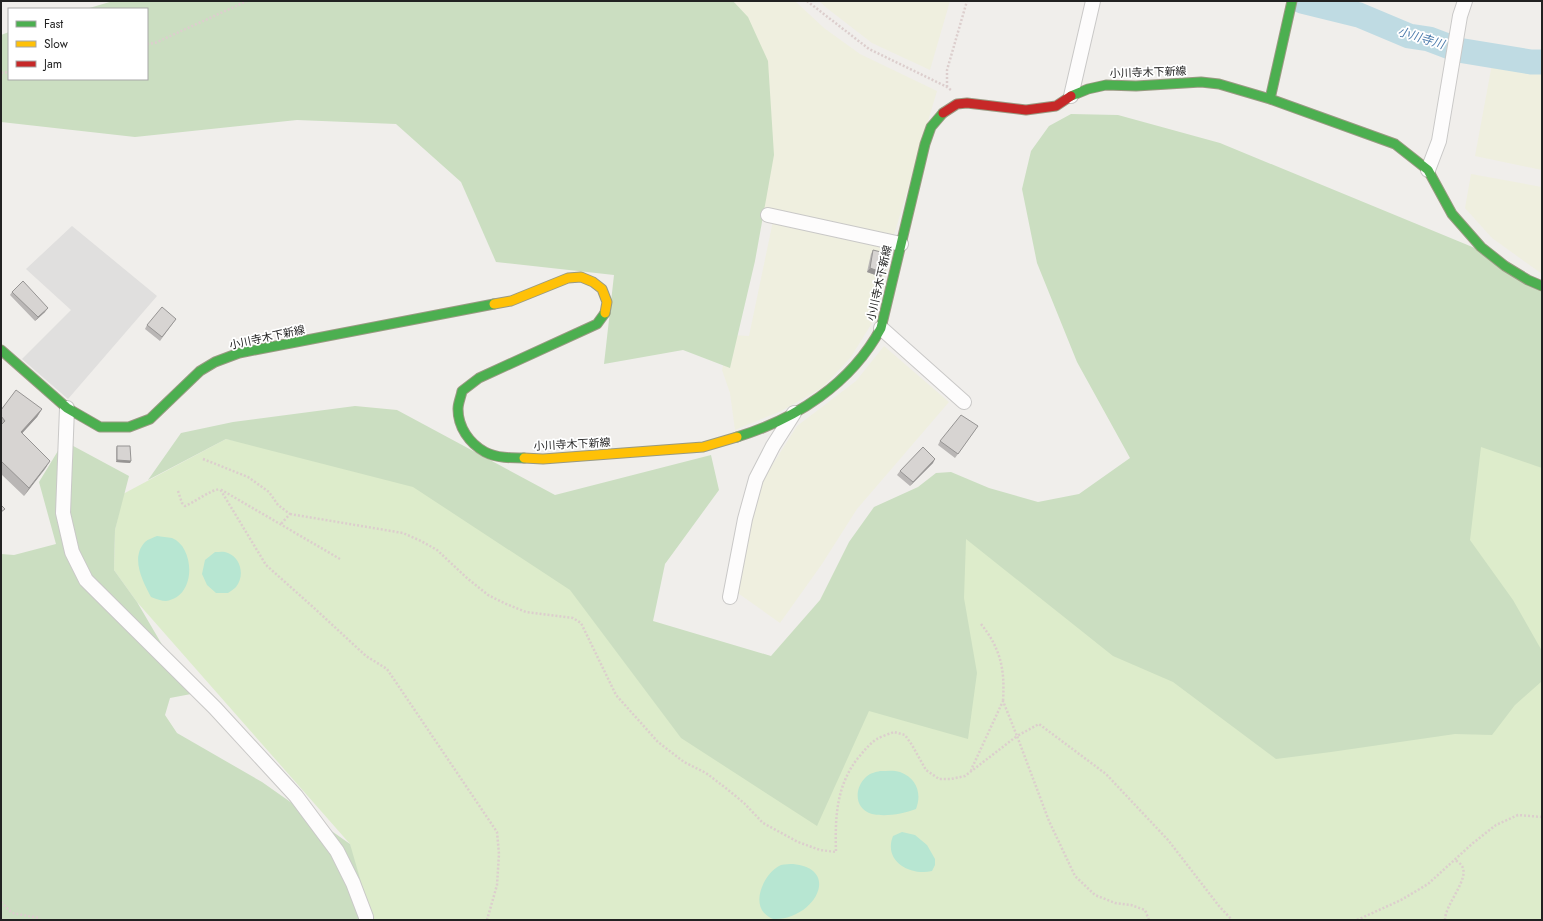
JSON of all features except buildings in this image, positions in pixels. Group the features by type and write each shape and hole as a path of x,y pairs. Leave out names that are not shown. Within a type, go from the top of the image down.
{"main road":[{"path":"1270,99 1292,1"},
{"name":"小川寺木下新線","path":"1,350 67,408 100,427 130,427 150,418 200,371 215,362 239,353 511,301 568,278 582,277 593,282 602,289 607,302 605,314 597,324 479,378 462,391 458,408 461,429 469,439 486,452 508,458 543,459 703,447 763,429 794,413 827,392 850,372 872,345 881,328 925,144 931,127 942,113 956,104 968,103 1026,110 1056,106 1071,96 1088,89 1106,85 1136,86 1201,82 1219,84 1270,99 1395,144 1428,170"},
{"path":"1428,170 1452,214 1481,247 1505,266 1528,280 1542,286"}],"street":[{"path":"1071,96 1093,1"},
{"path":"1428,170 1439,141 1460,16 1465,1"},
{"path":"768,215 901,244"},
{"path":"881,328 964,402"},
{"path":"67,408 63,513 72,552 86,580 215,708 296,796 337,851 354,883 366,920"},
{"path":"730,597 745,519 756,479 773,446 794,413"}],"path":[{"path":"148,44 247,1"},
{"path":"807,1 869,49 947,87 968,103"},
{"path":"947,87 947,70 968,1"},
{"path":"203,458 248,477 269,492 278,505 290,514 403,533 437,550 468,579 488,595 526,612 573,618 581,623 616,695 658,742 684,762 706,773 727,789 744,803 763,823 798,842 820,850 836,852 835,828 840,790 848,772 867,747 878,738 894,732 905,735 926,770 939,779 951,779 965,776 1017,736 1039,724 1106,774 1168,840 1219,906 1232,920"},
{"path":"220,489 266,565 366,656 387,669 497,832 499,854 497,886 487,920"},
{"path":"178,491 182,503 185,506 212,490 220,489 340,559"},
{"path":"280,524 290,514"},
{"path":"981,624 991,637 1000,658 1003,669 1004,702 1049,821 1075,876 1095,895 1115,903 1131,905 1145,910 1150,920"},
{"path":"972,770 1004,702"},
{"path":"1357,920 1401,900 1428,884 1496,825 1518,815 1542,817"},
{"path":"1445,920 1447,909 1461,883 1464,873 1462,866 1455,860"},
{"path":"1,902 12,913 39,918 40,920"}],"green space":[{"path":"113,1 733,1 748,17 768,61 774,155 755,261 730,368 683,350 604,364 614,275 496,262 461,182 396,124 297,120 135,137 1,122 1,35 8,32 8,80 148,80 148,8 89,8"},
{"path":"735,1 795,1 824,28 860,54 937,91 894,235 757,207 735,40"},
{"path":"819,1 950,1 930,70 872,43"},
{"path":"1492,64 1529,72 1542,73 1542,170 1475,156"},
{"path":"1071,114 1118,115 1220,143 1487,253 1542,286 1542,468 1481,447 1470,540 1513,600 1542,651 1541,682 1515,705 1492,735 1455,734 1276,759 1173,682 1113,656 966,539 964,598 977,673 968,739 869,711 817,826 681,738 570,590 413,487 226,439 148,480 181,433 233,422 355,406 397,410 555,495 711,455 719,490 665,564 653,621 771,656 820,600 849,542 874,507 918,487 936,473 951,472 989,488 1038,502 1079,494 1130,458 1077,362 1037,263 1022,189 1031,151 1049,126"},
{"path":"1471,174 1542,187 1542,274 1492,238 1465,208"},
{"path":"773,221 893,249 872,323 851,357 822,388 781,411 735,430 730,393 722,370 731,335 749,336"},
{"path":"884,346 949,402 857,509 822,564 780,623 735,591 750,522 764,478 797,426 856,381"},
{"path":"1503,407 1542,415 1542,920 360,920 350,844 137,602 114,570 115,530 123,494 226,439 455,482 810,785 950,509 1431,519"},
{"path":"64,441 129,476 115,530 114,570 137,602 191,694 170,698 165,715 177,733 262,782 350,844 372,920 1,920 1,554 14,555 56,544 39,482"},
{"path":"157,536 172,538 180,543 185,551 188,561 188,582 183,591 176,598 166,601 151,597 139,570 138,555 141,548 149,539"},
{"path":"215,552 228,553 232,555 239,563 241,573 239,583 228,593 216,593 207,585 202,574 205,560"},
{"path":"880,771 898,771 911,778 917,787 918,792 918,803 916,809 900,814 883,815 872,814 862,808 858,798 859,787 868,776"},
{"path":"902,832 915,835 927,845 935,859 935,865 932,871 924,872 907,869 900,865 895,859 892,853 891,845 893,836"},
{"path":"793,864 808,868 817,875 819,884 817,894 810,904 800,912 787,917 773,919 765,914 761,907 759,900 760,891 768,875 774,869 781,865"}],"shaded area":[{"path":"72,226 157,296 68,399 22,359 71,310 26,269"}],"waterway":[{"name":"小川寺川","path":"1302,1 1359,15 1409,36 1429,39 1458,50 1531,62 1542,62"}],"traffic: fast":[{"path":"1071,96 1088,89 1106,85 1136,86 1201,82 1219,84 1270,99 1292,1"},
{"path":"1270,99 1395,144 1428,170 1452,214 1481,247 1505,266 1528,280 1542,286"},
{"path":"737,437 780,420 820,397 838,382 869,348 881,328 925,144 931,127 943,113"},
{"path":"1,350 67,408 100,427 129,427 150,419 200,371 215,362 239,353 494,304"},
{"path":"524,458 504,457 489,454 469,439 462,428 459,416 458,407 462,391 479,378 597,324 605,313"}],"traffic: slow":[{"path":"494,304 511,301 568,278 581,277 593,282 602,289 607,302 605,313"},
{"path":"524,458 543,459 703,447 737,437"}],"traffic: jam":[{"path":"943,113 957,104 967,103 1026,110 1056,106 1071,96"}]}
